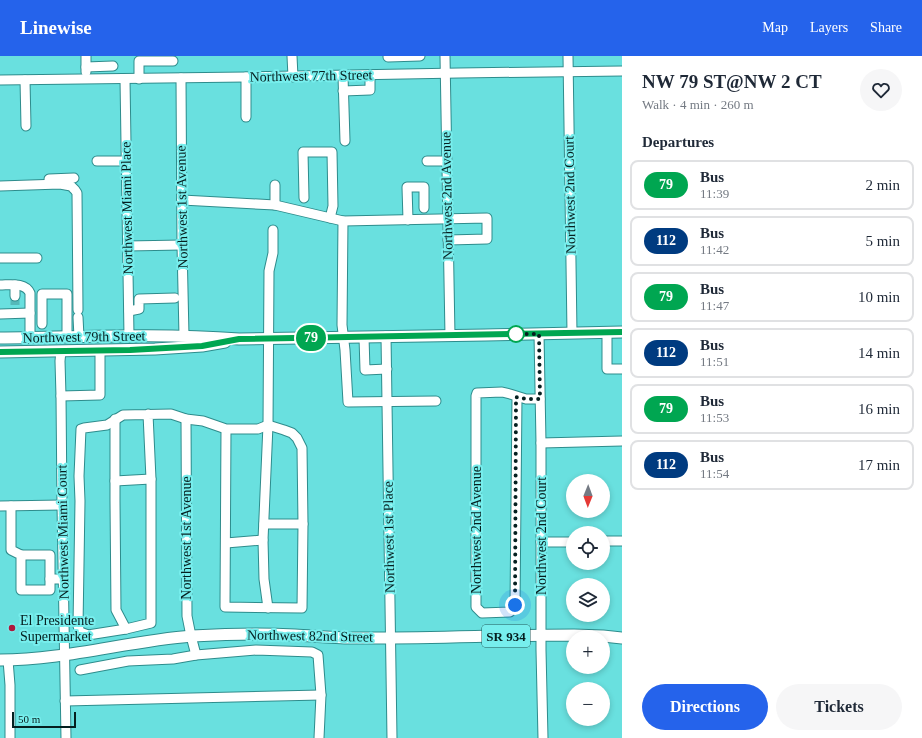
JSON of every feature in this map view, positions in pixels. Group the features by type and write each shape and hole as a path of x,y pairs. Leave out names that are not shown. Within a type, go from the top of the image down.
{"main road":[{"name":"Northwest 79th Street","path":"0,338 184,336 239,339 622,332"},
{"path":"61,351 70,346 129,336"},
{"name":"Northwest 79th Street","path":"0,352 202,346 239,339"},
{"name":"Northwest 82nd Street","path":"4,660 36,659 154,640 226,634 280,634 340,638 588,635 622,638"}],"street":[{"path":"86,56 86,79"},
{"path":"292,56 293,77"},
{"path":"388,57 420,56"},
{"name":"Northwest 2nd Avenue","path":"445,56 450,336"},
{"name":"Northwest 2nd Court","path":"568,56 572,333"},
{"path":"139,79 139,61 173,61"},
{"path":"86,67 113,66"},
{"name":"Northwest 77th Street","path":"0,80 293,77 445,73 622,71"},
{"path":"343,91 369,90 370,75"},
{"path":"343,76 345,141"},
{"path":"246,77 246,117"},
{"name":"Northwest 1st Avenue","path":"181,78 184,336"},
{"name":"Northwest Miami Place","path":"125,79 129,336"},
{"path":"25,80 26,126"},
{"path":"304,198 303,152 332,152 333,206 330,218"},
{"path":"97,161 126,161"},
{"path":"427,161 446,161"},
{"path":"34,185 37,179 74,178"},
{"path":"0,186 60,184 71,186 77,193 79,337"},
{"path":"275,186 275,205"},
{"path":"408,220 407,187 424,187 424,208"},
{"path":"182,200 275,205 343,221 487,218 487,239 448,240"},
{"path":"343,221 342,325 348,402 436,401"},
{"path":"268,608 264,579 263,540 268,425 269,271 274,253 273,230"},
{"path":"127,246 182,245"},
{"path":"0,258 37,258"},
{"path":"0,285 24,286 28,289 30,293 30,338"},
{"path":"15,285 15,296"},
{"path":"42,324 42,294 67,294 67,337"},
{"path":"129,311 139,309 139,299 175,298"},
{"path":"0,314 15,312 30,313"},
{"path":"607,332 607,369 622,369"},
{"name":"Northwest 2nd Court","path":"539,334 543,738"},
{"name":"Northwest 1st Place","path":"386,336 392,738"},
{"path":"364,337 365,370 387,369"},
{"path":"61,396 100,395 100,350"},
{"name":"Northwest Miami Court","path":"61,351 66,738"},
{"name":"Northwest 2nd Avenue","path":"502,392 516,397 515,605 510,612 482,613 476,607 476,396 478,393 502,392"},
{"path":"516,397 540,399"},
{"path":"148,414 151,480 151,623 126,629 88,634 80,632 78,626 81,429 107,425 123,415 148,414 171,414 186,419 203,421 226,429 258,429 268,425 292,433 297,438 302,448 302,608 225,607 226,429"},
{"path":"115,419 116,610 126,629"},
{"name":"Northwest 1st Avenue","path":"186,419 187,616 196,655"},
{"path":"541,444 622,441"},
{"path":"62,475 80,476"},
{"path":"115,481 151,480"},
{"path":"0,506 62,505"},
{"path":"11,506 11,550 21,555 50,555 50,590 21,590 21,555"},
{"path":"264,524 303,524"},
{"path":"226,543 263,540"},
{"path":"610,541 622,541"},
{"path":"541,542 566,542"},
{"path":"50,579 63,579"},
{"path":"80,670 128,661 173,659 196,655 256,650 312,652 318,655 321,695 320,738"},
{"path":"4,660 10,685 10,738"},
{"path":"65,701 321,695"}],"tunnel":[{"path":"15,296 15,310"}],"bus line":[{"name":"79","path":"0,352 130,350 202,346 239,339 475,336 622,332"}],"place":[{"name":"El Presidente Supermarket","path":"12,628"}],"route":[{"path":"515,605 516,397 540,399 539,334 512,334 516,334"}]}
